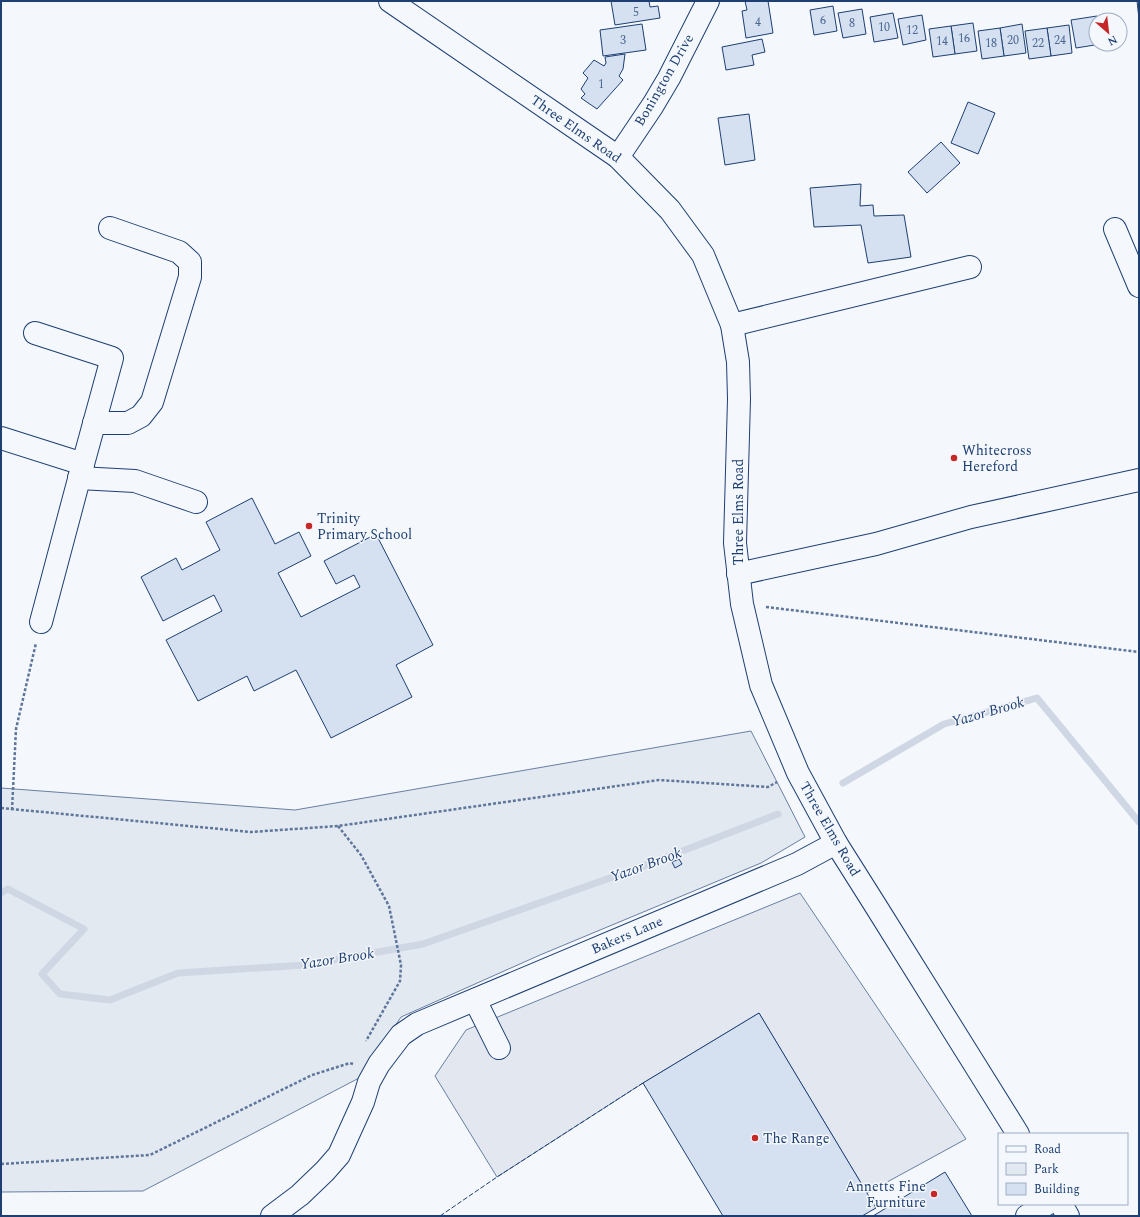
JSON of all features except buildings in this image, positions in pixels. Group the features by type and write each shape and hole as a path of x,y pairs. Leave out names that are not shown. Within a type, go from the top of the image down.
{"main road":[{"name":"Three Elms Road","path":"390,1 618,157 670,210 703,255 732,326 738,362 739,399 735,543 742,604 761,685 798,773 836,844 1017,1133"},
{"name":"Bonington Drive","path":"618,157 653,105 669,78 708,1"},
{"path":"94,423 128,423 141,416 152,402 190,277 190,262 179,252 110,228"},
{"path":"1115,229 1139,286"},
{"path":"732,326 970,267"},
{"path":"35,333 112,358 41,622"},
{"path":"1,438 81,471 135,481 196,502"},
{"path":"738,574 876,544 971,517 1139,480"},
{"name":"Bakers Lane","path":"272,1216 300,1195 339,1156 363,1102 369,1082 377,1067 401,1035 417,1024 797,864 836,844"},
{"path":"475,1000 499,1048"},
{"path":"1027,1216 1045,1205"},
{"path":"1062,1205 1068,1216"}],"path":[{"path":"742,604 1139,652"},
{"path":"12,810 16,729 41,622"},
{"path":"1,808 251,832 338,826 659,780 768,787 798,773"},
{"path":"338,826 361,855 389,906 401,965 400,981 362,1047 377,1067"},
{"path":"1,1164 150,1155 312,1075 350,1063 377,1067"}],"green space":[{"path":"751,731 805,837 761,863 540,955 401,1017 361,1077 143,1191 1,1192 1,788 295,810"}],"shaded area":[{"path":"800,893 966,1139 867,1193 759,1013 643,1083 497,1177 435,1076 466,1030"}],"waterway":[{"name":"Yazor Brook","path":"843,783 944,724 1037,698 1139,822"},
{"name":"Yazor Brook","path":"1,893 8,889 84,929 42,974 60,994 110,1000 178,973 305,965 423,944 641,867 778,814"}],"fence":[{"path":"440,1216 497,1177 643,1083"}],"place":[{"name":"Whitecross Hereford","path":"954,458"},
{"name":"Trinity Primary School","path":"309,526"},
{"name":"The Range","path":"755,1138"},
{"name":"Annetts Fine Furniture","path":"934,1194"}]}
